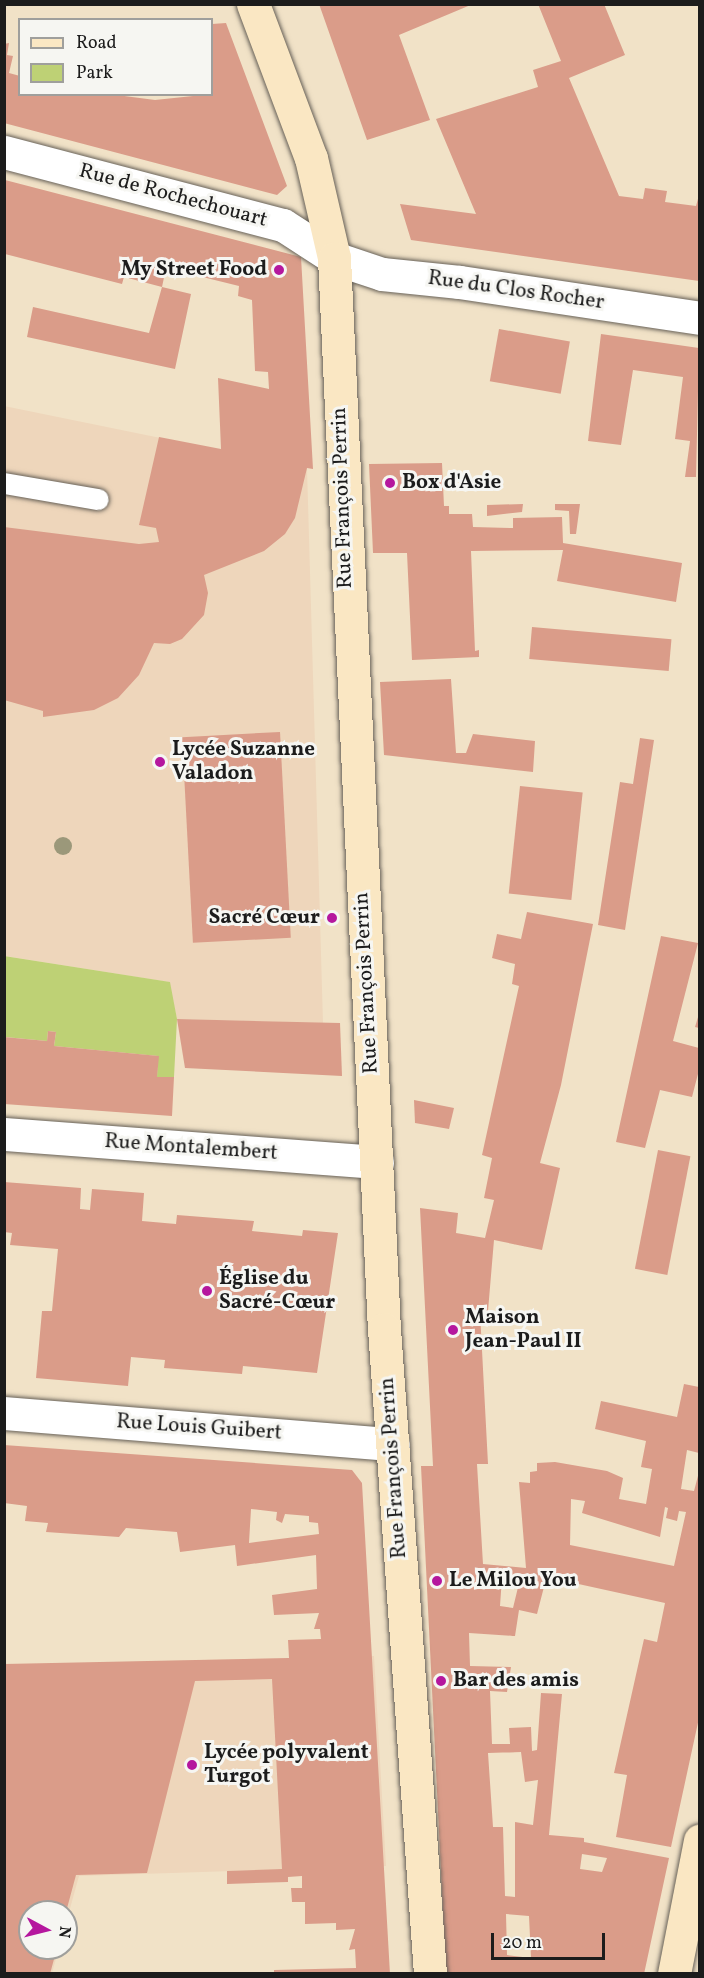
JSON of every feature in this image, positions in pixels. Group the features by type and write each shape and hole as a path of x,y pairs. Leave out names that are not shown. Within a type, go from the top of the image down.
{"main road":[{"name":"Rue François Perrin","path":"253,4 311,158 334,258 377,1162 393,1444 430,1974"},
{"path":"674,1974 699,1840"}],"street":[{"name":"Rue de Rochechouart","path":"4,152 283,225 334,258"},
{"name":"Rue du Clos Rocher","path":"334,258 382,274 460,282 699,318"},
{"name":"Rue Montalembert","path":"4,1134 377,1162"},
{"name":"Rue Louis Guibert","path":"4,1413 393,1444"}],"lane":[{"path":"4,483 98,499"}],"shaded area":[{"name":"Lycée Suzanne Valadon","path":"4,406 307,468 323,1023 177,1019 169,982 5,956"},
{"name":"Lycée polyvalent Turgot","path":"374,1656 386,1866 79,1876 72,1900 18,1900 18,1960 56,1960 52,1973 5,1973 4,1665"}],"green space":[{"path":"4,956 170,982 177,1019 174,1077 157,1077 158,1056 54,1046 56,1032 48,1031 47,1041 5,1037"}],"building":[{"path":"319,4 473,4 399,35 430,120 367,140"},
{"path":"538,4 604,4 625,55 569,78 619,196 643,199 645,188 667,191 665,202 696,206 699,195 699,281 411,240 400,204 476,214 436,119 538,87 533,70 561,61"},
{"path":"226,23 287,186 277,195 4,123 4,44 9,43 7,55 13,56 9,73 18,75 18,96 124,96 155,100 213,96 213,24"},
{"path":"5,180 301,257 313,469 307,468 295,518 285,534 264,551 204,575 208,593 204,615 182,639 170,644 154,643 139,675 118,698 94,710 43,717 43,711 4,700 4,527 139,544 159,542 156,528 139,525 159,437 221,449 218,378 269,389 268,372 255,371 252,300 238,296 239,286 166,268 162,287 124,277 122,284 5,254"},
{"path":"162,287 191,294 175,369 27,337 33,307 149,333"},
{"path":"499,329 570,342 561,394 490,381"},
{"path":"601,334 699,348 696,477 685,477 690,441 675,439 683,377 633,370 621,445 588,441"},
{"path":"442,463 444,506 449,506 449,514 472,514 473,527 513,528 513,518 562,517 563,543 682,563 676,602 557,581 563,550 471,551 475,651 479,650 479,657 412,660 407,553 373,553 369,464"},
{"path":"523,504 522,512 487,516 487,505"},
{"path":"555,504 580,504 576,534 570,534 569,511 555,510"},
{"path":"532,627 671,639 669,671 529,659"},
{"path":"451,679 456,753 466,753 473,734 535,741 533,772 384,755 380,682"},
{"path":"280,732 291,938 193,943 182,737"},
{"path":"640,738 654,740 625,930 598,925 620,782 633,784"},
{"path":"520,786 583,793 571,900 509,893"},
{"path":"527,912 593,924 561,1085 540,1163 560,1168 542,1250 494,1240 488,1311 480,1312 488,1464 477,1464 483,1564 526,1568 519,1482 530,1483 530,1472 537,1471 537,1463 555,1462 607,1471 623,1478 619,1499 646,1504 652,1469 641,1467 646,1441 595,1429 601,1401 677,1417 684,1384 699,1387 699,1453 687,1450 681,1489 694,1491 699,1472 699,1718 671,1847 616,1837 627,1775 614,1773 644,1639 657,1642 665,1603 542,1576 545,1583 537,1614 519,1610 515,1636 469,1633 470,1666 511,1667 507,1692 490,1691 492,1744 510,1744 509,1728 531,1727 532,1751 537,1750 541,1693 562,1694 549,1835 584,1838 584,1842 669,1858 644,1974 446,1974 421,1466 433,1466 420,1208 458,1213 456,1233 485,1238 494,1200 484,1198 492,1158 482,1155 519,986 512,984 515,964 492,958 497,934 521,939","holes":["571,1499 585,1501 582,1513 660,1537 665,1507 668,1508 666,1518 677,1521 679,1511 686,1512 674,1566 570,1545","502,1577 520,1579 513,1608 500,1606","521,1752 525,1782 538,1780 533,1825 515,1822 515,1897 505,1896 503,1827 493,1827 488,1753","582,1854 607,1858 602,1872 580,1869","506,1914 529,1916 531,1958 507,1955"]},
{"path":"661,936 698,943 673,1041 699,1048 699,1070 692,1097 660,1090 645,1148 616,1142"},
{"path":"699,1014 699,1028 695,1027"},
{"path":"177,1019 340,1023 342,1076 185,1068"},
{"path":"48,1031 56,1032 54,1046 159,1056 157,1077 174,1077 172,1116 4,1104 4,1037 47,1041"},
{"path":"414,1100 454,1108 449,1129 415,1123"},
{"path":"658,1150 690,1156 667,1275 635,1269"},
{"name":"Église du Sacré-Cœur","path":"4,1182 81,1188 80,1209 90,1210 92,1189 144,1193 142,1221 176,1224 177,1215 254,1221 252,1231 302,1236 303,1230 338,1233 317,1373 243,1366 242,1374 164,1368 165,1360 131,1357 128,1386 36,1378 42,1311 52,1311 58,1249 10,1245 12,1233 4,1232"},
{"path":"4,1445 352,1470 362,1483 390,1974 274,1974 274,1970 356,1968 355,1949 349,1950 355,1929 336,1930 336,1923 305,1924 305,1902 292,1902 291,1888 302,1888 302,1876 288,1877 288,1882 227,1884 227,1871 282,1869 272,1679 195,1681 147,1873 76,1875 69,1900 18,1900 18,1960 54,1960 50,1974 4,1974 4,1664 289,1658 288,1640 321,1639 320,1629 314,1629 319,1613 274,1615 272,1595 317,1589 316,1555 237,1566 235,1545 180,1552 177,1532 126,1528 119,1537 46,1532 48,1523 25,1521 27,1506 4,1503","holes":["251,1509 277,1512 276,1520 282,1523 285,1514 309,1516 309,1522 318,1523 319,1534 249,1543"]}],"place":[{"name":"My Street Food","path":"279,270"},
{"name":"Box d'Asie","path":"390,483"},
{"name":"Lycée Suzanne Valadon","path":"160,762"},
{"name":"Sacré Cœur","path":"332,918"},
{"name":"Église du Sacré-Cœur","path":"207,1291"},
{"name":"Maison Jean-Paul II","path":"453,1330"},
{"name":"Le Milou You","path":"437,1581"},
{"name":"Bar des amis","path":"441,1681"},
{"name":"Lycée polyvalent Turgot","path":"192,1765"}]}
